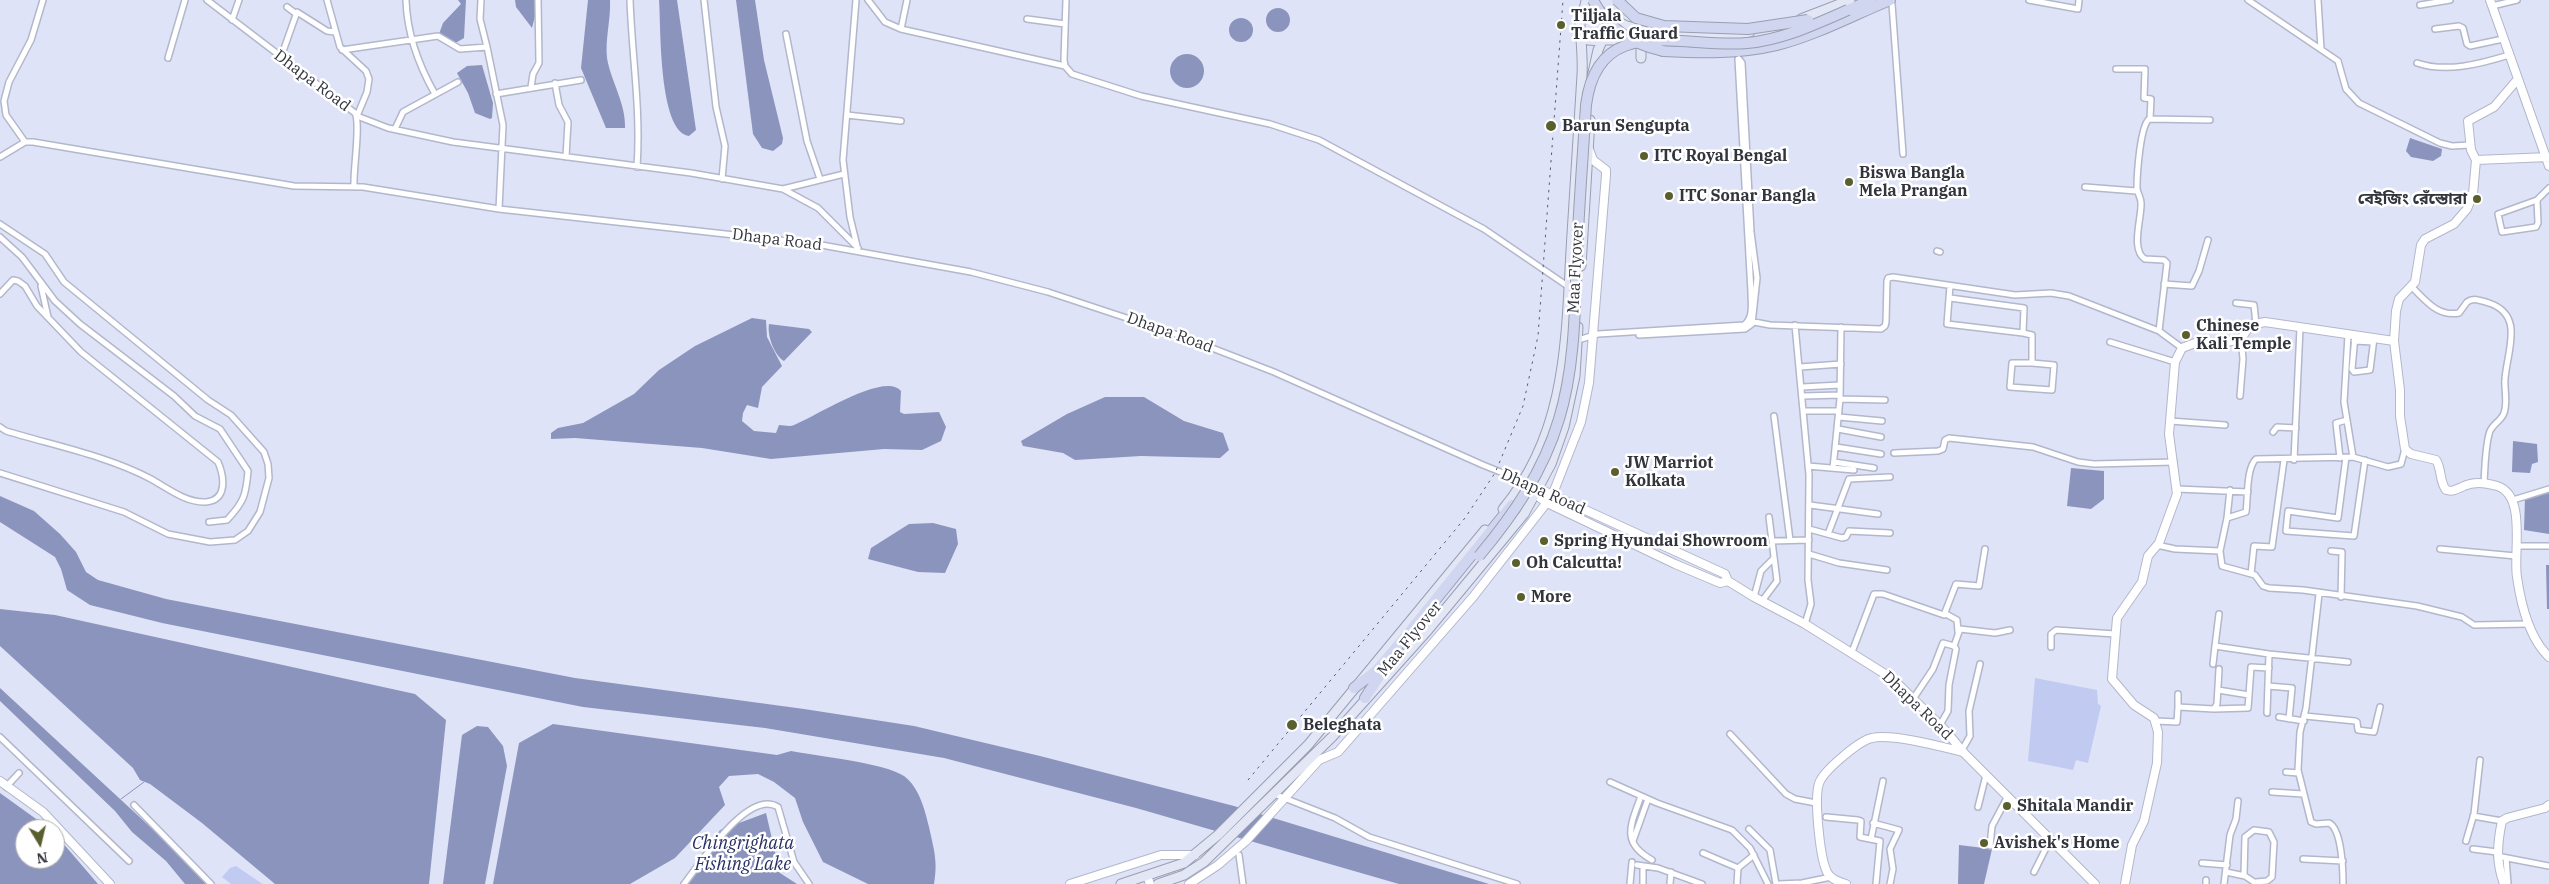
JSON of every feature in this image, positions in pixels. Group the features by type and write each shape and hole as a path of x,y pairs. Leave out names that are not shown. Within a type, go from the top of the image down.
{"highway":[{"path":"1617,0 1636,18 1664,26 1748,30 1808,20"},
{"name":"Maa Flyover","path":"1365,698 1388,664 1476,556 1523,490 1541,456 1556,418 1565,367 1571,303 1583,94 1587,80 1598,60 1619,42 1640,35 1741,37 1778,30 1856,0"},
{"name":"Maa Flyover","path":"1354,688 1376,671 1511,517 1533,482 1546,456 1564,402 1571,344 1586,105 1591,80 1599,65 1617,49 1637,41 1667,40 1732,43 1761,41 1799,30 1871,0"},
{"path":"1588,2 1610,24 1640,45 1663,51 1715,52 1776,45 1891,2"}],"main road":[{"path":"1158,884 1190,872 1214,853 1322,748 1428,630 1506,537 1536,493 1564,427 1576,376 1592,75 1598,50 1614,26 1602,0"},
{"path":"1582,18 1585,14 1596,9 1609,14 1620,23 1642,29 1733,34 1784,24 1850,0"},
{"path":"1581,30 1588,40 1641,40 1736,46 1772,41 1808,30 1881,0"},
{"path":"1121,884 1149,880 1196,855 1208,844 1308,744 1525,481 1543,444 1556,406 1563,366 1583,61 1581,30 1582,18 1588,2"},
{"path":"1641,40 1642,58"}],"street":[{"path":"25,142 6,116 4,101 8,82 30,40 43,0"},
{"path":"168,58 185,0"},
{"name":"Dhapa Road","path":"207,0 346,105 357,116 354,186 499,209 859,249 1007,280 1139,321 1274,372 1483,466 1525,481 1536,493 1549,499 1725,574 1728,581 1852,652 1892,679 1940,725 1986,775 2096,884"},
{"path":"232,20 239,0"},
{"path":"327,0 334,32 342,50 366,71 369,79 367,92 357,116 395,130 453,142 783,189 818,208 859,249"},
{"path":"406,0 408,23 421,68 435,94"},
{"path":"481,0 480,19 503,125 499,209"},
{"path":"531,87 532,74 539,63 538,0"},
{"path":"630,0 633,68 640,122 637,167"},
{"path":"704,0 716,107 725,146 722,179"},
{"path":"856,0 843,156 850,217 859,249"},
{"path":"868,0 885,22 901,28 1065,66 1072,74 1109,87 1183,106 1270,124 1319,140 1484,229 1569,287"},
{"path":"901,28 907,0"},
{"path":"1065,66 1066,0"},
{"path":"2029,0 2078,9 2079,0"},
{"path":"2248,0 2338,61 2346,89 2359,104 2440,143 2452,146 2470,145"},
{"path":"2318,0 2321,49"},
{"path":"2420,5 2450,0"},
{"path":"2517,0 2491,3 2549,166"},
{"path":"1891,2 1903,154"},
{"path":"286,7 299,13 326,31 334,32"},
{"path":"281,57 296,13"},
{"path":"1027,19 1065,24"},
{"path":"2435,29 2459,26 2463,28 2467,44 2470,46 2503,40"},
{"path":"786,34 807,140 820,179"},
{"path":"342,50 438,36 460,49 487,47"},
{"path":"2417,63 2434,67 2468,65 2508,55"},
{"path":"1578,340 1595,336 1749,328 1751,322 1757,278 1752,232 1742,63 1738,59 1751,322"},
{"path":"2116,69 2145,69 2144,98 2151,99 2150,119 2144,128 2136,191 2141,204 2139,252 2145,259 2166,262 2159,331"},
{"path":"496,94 580,80"},
{"path":"2227,518 2246,512 2254,461 2263,458 2294,460 2353,457 2388,467 2398,466 2403,460 2405,449 2400,416 2400,390 2394,340 2399,299 2412,287 2421,245 2425,239 2454,224 2467,208 2473,194 2476,160 2470,145 2468,121 2494,107 2517,80"},
{"path":"395,130 403,112 458,82"},
{"path":"555,83 559,105 568,122 566,157"},
{"path":"847,116 901,122"},
{"path":"2150,119 2210,120"},
{"path":"0,157 25,142 294,186 354,186"},
{"path":"1189,884 1218,865 1246,841 1319,760 1338,752 1473,597 1549,499 1581,422 1589,383 1595,336 1606,170 1593,160 1589,149"},
{"path":"2476,160 2547,157"},
{"path":"783,189 844,174"},
{"path":"2085,187 2136,191"},
{"path":"2537,200 2538,223 2536,227 2502,232 2498,214 2537,200 2549,188"},
{"path":"0,224 45,254 64,282 208,400 231,415 264,452 269,478 265,502 248,531 234,540 210,542 168,534 124,512 0,473"},
{"path":"0,238 22,257 55,302 80,324 174,396 195,416 220,430 248,471 240,506 227,520 209,522"},
{"path":"2164,284 2192,286 2199,271 2208,240"},
{"path":"1751,322 1881,329 1885,326 1888,278 2015,295 2051,293 2069,296 2159,331 2182,348"},
{"path":"0,294 13,280 25,286 37,306 81,352 218,462 223,473 224,485 219,496 208,502 192,500 126,467 6,431 0,427"},
{"path":"40,283 49,319"},
{"path":"1952,286 1947,324 2032,335 2032,363"},
{"path":"2412,287 2432,308 2442,313 2459,313 2467,302 2476,300 2501,308 2509,319 2512,329 2505,377 2505,410 2503,416 2490,429 2484,484"},
{"path":"2014,306 2015,295"},
{"path":"1950,296 2024,308 2023,333"},
{"path":"2236,303 2254,305 2256,324"},
{"path":"2240,396 2244,360 2241,338 2250,324 2265,322 2352,337 2394,340"},
{"path":"1795,325 1805,411 1810,505 1808,554 1811,604 1805,624"},
{"path":"1833,468 1840,397 1841,327"},
{"path":"2294,460 2300,328"},
{"path":"2352,337 2352,369 2354,372 2370,370 2374,340"},
{"path":"2352,337 2344,402 2353,457"},
{"path":"2178,694 2177,722 2156,722 2134,705 2112,679 2115,634 2120,612 2142,582 2148,556 2157,545 2174,508 2177,489 2169,434 2175,362 2182,348 2195,343 2226,342 2241,338"},
{"path":"2110,342 2175,362"},
{"path":"2012,363 2032,363 2054,365 2052,390 2010,387 2012,363"},
{"path":"1800,367 1841,364"},
{"path":"1802,387 1840,385"},
{"path":"1803,396 1884,400"},
{"path":"1805,411 1882,421"},
{"path":"1774,416 1790,540"},
{"path":"2340,458 2336,423 2347,420"},
{"path":"2170,421 2225,425"},
{"path":"2273,432 2277,427 2296,428"},
{"path":"1838,429 1881,437"},
{"path":"1894,453 1938,451 1943,449 1945,440 1949,438 2033,447 2078,462 2094,464 2174,462"},
{"path":"1836,447 1881,454"},
{"path":"2405,449 2411,454 2436,460 2440,465 2442,485 2446,490 2458,490 2473,483 2499,486 2507,491 2513,500 2516,514 2517,577 2529,624 2536,642 2549,658"},
{"path":"2346,457 2338,518 2288,511 2286,531 2354,536 2364,460"},
{"path":"2251,574 2254,546 2272,547 2284,460"},
{"path":"1834,462 1874,468"},
{"path":"1808,466 1854,470"},
{"path":"1828,534 1849,479 1890,477"},
{"path":"2177,489 2248,492"},
{"path":"2513,500 2549,489"},
{"path":"2230,490 2227,518 2220,551 2220,564 2224,568 2258,576 2263,586 2417,606 2462,617 2474,625 2529,624"},
{"path":"1810,505 1878,514"},
{"path":"1762,601 1777,581 1769,518"},
{"path":"1809,529 1845,538 1848,532 1853,530 1890,533"},
{"path":"1772,541 1809,540"},
{"path":"2157,545 2175,549 2220,551"},
{"path":"2516,546 2549,546"},
{"path":"1946,614 1956,584 1980,586 1986,549"},
{"path":"2440,549 2516,556"},
{"path":"2331,551 2342,552 2340,596"},
{"path":"1808,554 1839,563 1887,570"},
{"path":"1754,597 1761,571 1774,558"},
{"path":"1852,652 1874,594 1883,594 1946,614 1957,620 1958,632 1954,646 1956,649 1949,685 1948,711 1940,725"},
{"path":"2319,594 2304,718 2300,732 2298,773 2311,822 2333,825 2343,861 2343,884"},
{"path":"2213,664 2219,614"},
{"path":"1958,632 1960,629 1995,633 2010,630"},
{"path":"2051,647 2051,634 2056,630 2115,634"},
{"path":"1913,699 1932,669 1943,643 1954,646"},
{"path":"2215,646 2348,662"},
{"path":"2267,712 2269,654"},
{"path":"1846,884 1831,877 1824,864 1816,803 1819,782 1825,773 1863,741 1873,737 1900,739 1963,751 1970,736 1969,711 1980,664"},
{"path":"2178,707 2248,708 2251,667 2268,668"},
{"path":"2214,709 2217,704 2219,669"},
{"path":"2268,686 2292,688 2289,719"},
{"path":"2218,690 2249,695"},
{"path":"2279,717 2355,721 2357,722 2358,730 2374,732 2380,707"},
{"path":"2125,884 2132,845 2144,821 2157,763 2158,732 2156,722"},
{"path":"1730,734 1786,794 1795,799 1816,803"},
{"path":"0,737 128,861"},
{"path":"2466,841 2473,816 2480,760"},
{"path":"2286,772 2298,773"},
{"path":"19,773 3,784 43,812 110,884"},
{"path":"1978,807 1986,775"},
{"path":"1871,839 1883,781"},
{"path":"1610,782 1648,799 1732,830 1744,840 1754,855 1768,884"},
{"path":"2272,792 2304,794"},
{"path":"1274,794 1312,811 1335,818 1369,837 1517,884"},
{"path":"1641,796 1632,824 1632,843 1640,853 1652,860"},
{"path":"1990,846 1992,826 2008,796"},
{"path":"1632,843 1648,799"},
{"path":"2224,884 2230,835 2236,819 2238,801"},
{"path":"684,884 724,832 753,807 763,804 778,807 794,862 809,884"},
{"path":"134,805 211,884"},
{"path":"2504,884 2498,869 2497,854 2502,822 2507,818 2545,808 2549,805"},
{"path":"2473,816 2502,822"},
{"path":"1826,817 1858,820 1861,823 1860,837 1880,841 1876,884"},
{"path":"1874,823 1899,830 1890,849 1893,869 1890,884"},
{"path":"1749,829 1768,846 1777,884 1802,883 1831,877"},
{"path":"2226,872 2244,875 2257,883 2268,881 2272,876 2274,842 2269,832 2254,830 2246,837 2244,875"},
{"path":"2034,872 2050,840"},
{"path":"2473,849 2506,858 2549,866"},
{"path":"1704,853 1738,868"},
{"path":"1070,884 1161,855 1196,855"},
{"path":"1239,855 1243,884"},
{"path":"1737,884 1738,868 1754,855"},
{"path":"2506,858 2508,884"},
{"path":"2302,859 2343,861"},
{"path":"1630,884 1632,862"},
{"path":"2202,863 2227,865"},
{"path":"1642,884 1640,866 1671,872 1702,884"},
{"path":"1670,884 1671,872"}],"shaded area":[{"path":"2035,678 2097,690 2098,704 2101,706 2088,763 2076,760 2073,770 2028,761"},
{"path":"236,866 263,884 231,884 222,877 230,868"}],"water":[{"path":"458,0 466,0 464,38 452,45 439,34 443,23 461,4"},
{"path":"515,0 535,0 535,16 532,28 516,7"},
{"path":"588,0 610,0 607,58 621,101 625,128 606,128 581,68"},
{"path":"659,0 677,0 696,130 689,136 679,130 666,98 661,53"},
{"path":"736,0 755,0 764,60 783,138 782,144 773,151 762,148 753,134"},
{"path":"1278,8 1283,9 1289,15 1289,25 1283,31 1278,32 1273,31 1267,25 1266,20 1267,15 1273,9"},
{"path":"1241,18 1250,21 1253,30 1250,39 1241,42 1232,39 1229,30 1232,21"},
{"path":"1187,54 1199,59 1204,71 1199,83 1187,88 1175,83 1170,71 1175,59"},
{"path":"482,65 493,103 492,118 490,119 475,113 468,93 457,73 467,66"},
{"path":"2410,138 2442,149 2441,156 2433,161 2411,157 2406,151"},
{"path":"752,318 766,320 767,337 782,366 762,387 758,408 747,405 743,413 742,421 754,431 776,433 779,425 792,426 865,391 893,386 901,391 900,412 904,414 939,412 946,427 941,441 922,450 884,449 771,459 702,448 575,438 551,439 551,433 558,428 583,423 634,394 659,370 695,346"},
{"path":"769,324 809,329 812,332 784,361 777,354 772,344"},
{"path":"1105,397 1144,397 1184,421 1223,433 1229,450 1220,458 1141,456 1075,460 1063,453 1023,446 1021,441 1067,414"},
{"path":"2513,441 2537,444 2538,462 2532,464 2530,473 2512,472"},
{"path":"2071,468 2104,471 2104,499 2091,509 2067,506"},
{"path":"2549,492 2549,534 2524,530 2525,497"},
{"path":"0,496 34,511 60,534 76,552 86,572 98,580 166,599 575,678 914,726 1234,806 1489,884 1399,884 1136,808 944,758 765,728 583,707 162,623 90,605 67,590 61,569 55,557 0,522"},
{"path":"933,523 956,529 958,544 945,573 918,572 868,559 871,548 909,524"},
{"path":"2546,565 2549,565 2549,609 2547,609"},
{"path":"0,609 55,615 415,694 446,720 429,884 275,884 202,823 150,784 140,780 133,768 0,646"},
{"path":"0,688 159,835 206,884 185,884 166,861 132,832 115,811 0,701"},
{"path":"553,724 777,755 791,751 850,760 895,771 904,776 914,786 923,806 935,856 934,884 868,884 823,862 803,822 795,798 774,782 758,774 729,776 719,787 725,805 675,858 630,884 493,884 519,743"},
{"path":"477,726 488,727 503,746 507,766 485,884 443,884 462,735"},
{"path":"0,793 36,819 15,819 15,869 65,869 65,846 98,884 0,884"},
{"name":"Chingrighata Fishing Lake","path":"766,813 780,873 797,884 685,884 720,830"},
{"path":"1959,845 1992,849 1984,884 1958,884"}],"waterway":[{"path":"121,799 144,782"}],"railway":[{"path":"1248,780 1465,518 1495,473 1523,406 1538,336 1563,0"}],"place":[{"name":"Tiljala Traffic Guard","path":"1561,25"},
{"name":"Barun Sengupta","path":"1551,126"},
{"name":"ITC Royal Bengal","path":"1644,156"},
{"name":"Biswa Bangla Mela Prangan","path":"1849,182"},
{"name":"ITC Sonar Bangla","path":"1669,196"},
{"name":"বেইজিং রেঁস্তোরা","path":"2477,199"},
{"name":"Chinese Kali Temple","path":"2186,335"},
{"name":"JW Marriot Kolkata","path":"1615,472"},
{"name":"Spring Hyundai Showroom","path":"1544,541"},
{"name":"Oh Calcutta!","path":"1516,563"},
{"name":"More","path":"1521,597"},
{"name":"Beleghata","path":"1292,725"},
{"name":"Shitala Mandir","path":"2007,806"},
{"name":"Avishek's Home","path":"1984,843"}]}
